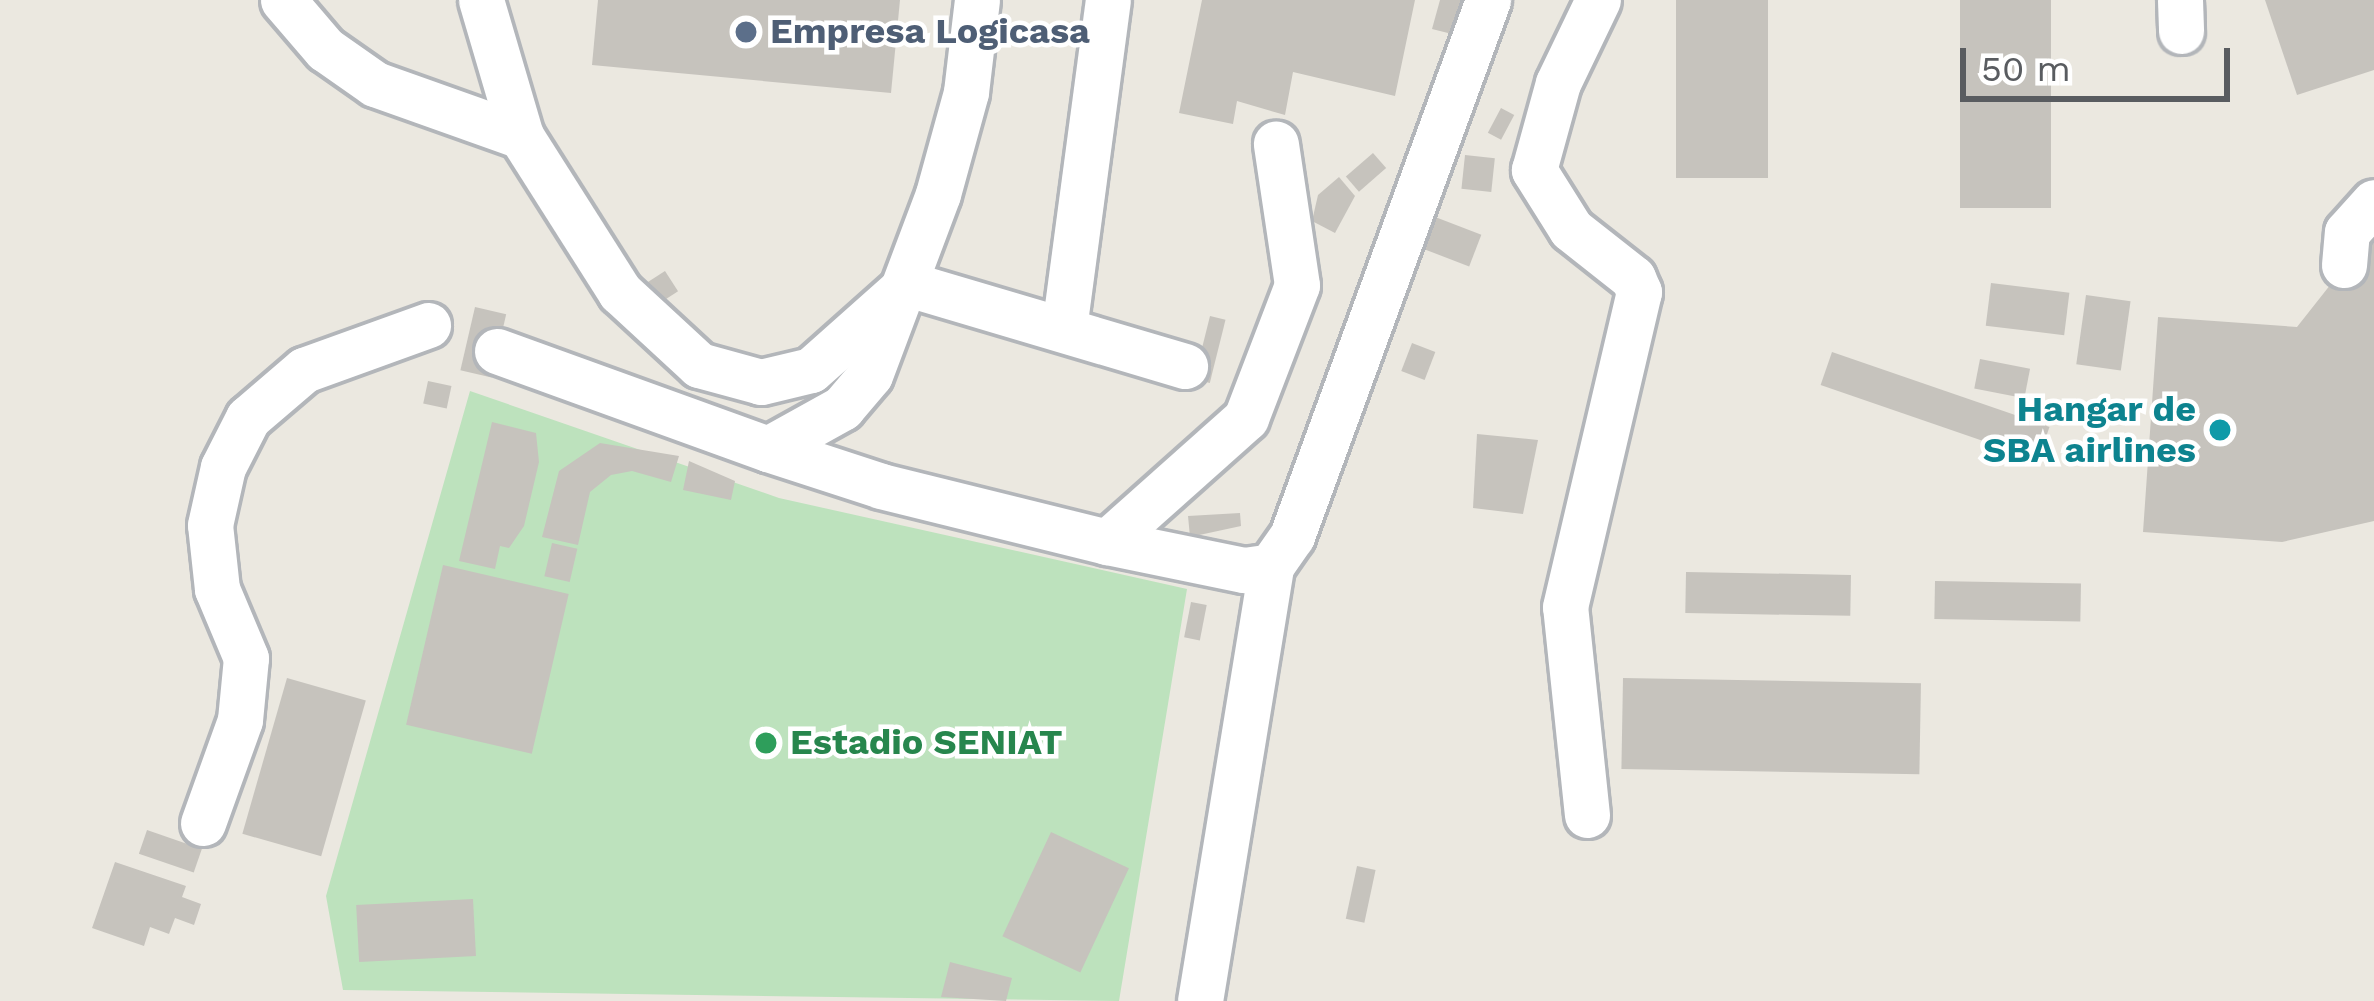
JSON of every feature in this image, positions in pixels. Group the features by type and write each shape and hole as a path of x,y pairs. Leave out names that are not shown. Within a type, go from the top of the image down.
{"lane":[{"path":"283,0 325,49 375,84 521,136"},
{"path":"481,0 521,136 620,292 699,365 761,382 811,370 908,284"},
{"path":"768,449 842,408 870,375 908,284 966,92 977,0"},
{"path":"1064,329 1108,0"},
{"path":"1200,1001 1271,566 1292,536 1488,0"},
{"path":"1586,815 1565,607 1640,292 1633,278 1571,229 1534,170 1558,83 1598,0"},
{"path":"1107,542 1246,418 1297,285 1276,144"},
{"path":"2344,265 2347,232 2374,202"},
{"path":"908,284 1185,366"},
{"path":"203,823 240,720 246,658 217,589 210,525 223,466 248,418 304,370 428,325"},
{"path":"497,351 881,486 1107,542 1244,570 1271,566"}],"green space":[{"name":"Estadio SENIAT","path":"470,391 779,498 1187,589 1119,1001 343,990 326,896"}],"building":[{"name":"Empresa Logicasa","path":"598,0 900,0 891,93 592,65"},
{"path":"1202,0 1415,0 1395,96 1293,72 1285,115 1237,101 1233,124 1179,113"},
{"path":"1440,0 1470,0 1460,36 1432,29"},
{"path":"1676,0 1768,0 1768,178 1676,178"},
{"path":"1960,0 2051,0 2051,208 1960,208"},
{"path":"2265,0 2374,0 2374,70 2297,95"},
{"path":"1501,108 1514,115 1501,140 1488,133"},
{"path":"1373,153 1386,168 1359,192 1346,177"},
{"path":"1465,155 1495,158 1491,192 1461,189"},
{"path":"1339,177 1355,196 1335,233 1312,221 1318,195"},
{"path":"1430,215 1481,235 1469,266 1418,247"},
{"path":"2374,243 2374,521 2282,542 2143,532 2158,317 2297,327 2357,251"},
{"path":"665,271 678,291 657,305 644,285"},
{"path":"1991,283 2069,293 2064,335 1986,326"},
{"path":"2086,295 2131,301 2121,371 2076,364"},
{"path":"475,307 506,314 492,378 460,370"},
{"path":"1210,316 1226,320 1210,383 1194,379"},
{"path":"1412,343 1435,352 1425,380 1401,371"},
{"path":"1832,352 2049,427 2038,460 1821,385"},
{"path":"1980,359 2030,369 2024,398 1974,388"},
{"path":"428,381 451,386 447,408 423,403"},
{"path":"492,422 536,433 539,462 524,526 509,548 500,546 495,569 459,561"},
{"path":"1477,434 1538,440 1523,514 1473,508"},
{"path":"600,443 679,456 671,482 632,471 611,475 590,492 578,545 542,537 559,471"},
{"path":"689,461 735,481 731,500 683,490"},
{"path":"1240,513 1241,526 1190,537 1188,516"},
{"path":"552,543 577,549 570,582 544,576"},
{"path":"443,565 569,594 532,754 406,725"},
{"path":"1686,572 1851,575 1850,616 1685,613"},
{"path":"1935,581 2081,584 2080,622 1934,619"},
{"path":"1191,602 1207,605 1200,640 1184,637"},
{"path":"287,678 366,701 321,856 242,834"},
{"path":"1623,678 1921,683 1919,774 1621,769"},
{"path":"147,830 202,849 194,873 139,854"},
{"path":"1051,832 1129,868 1080,973 1002,936"},
{"path":"115,862 186,886 182,897 201,904 194,925 175,918 169,934 150,927 144,946 92,928"},
{"path":"1357,866 1376,870 1364,923 1346,919"},
{"path":"473,899 476,956 359,962 356,905"},
{"path":"950,962 1012,978 1006,1001 941,997"}],"place":[{"name":"Empresa Logicasa","path":"746,32"},
{"name":"Hangar de SBA airlines","path":"2220,430"},
{"name":"Estadio SENIAT","path":"766,743"}]}
